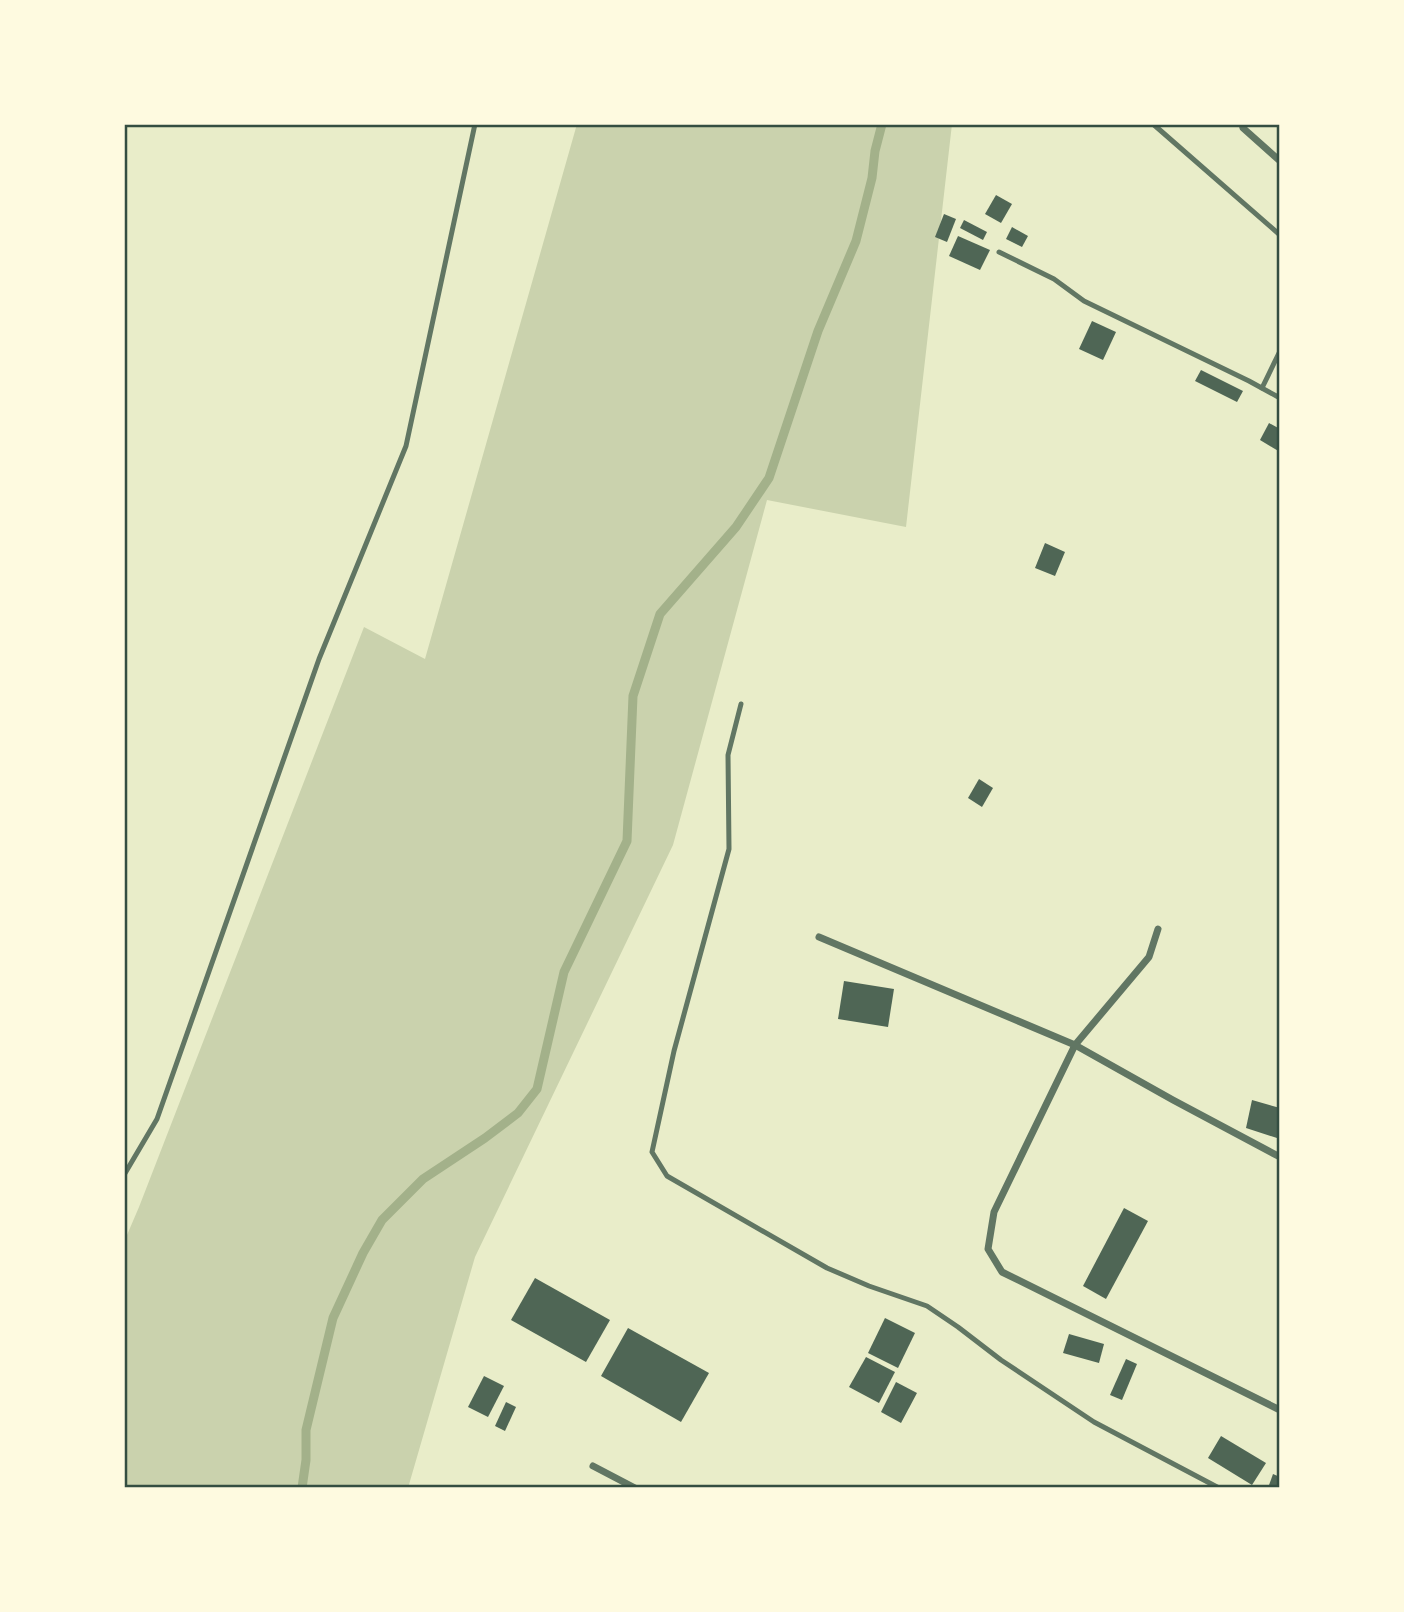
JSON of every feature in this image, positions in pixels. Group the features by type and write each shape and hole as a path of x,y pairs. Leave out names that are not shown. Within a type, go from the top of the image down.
{"street":[{"path":"1242,124 1280,161"},
{"path":"1158,929 1149,957 1076,1045 994,1212 988,1249 1002,1272 1280,1410"},
{"path":"818,936 1076,1045 1280,1157"},
{"path":"593,1466 635,1488"}],"lane":[{"path":"124,1175 157,1119 319,659 406,446 475,124"},
{"path":"1153,124 1280,235"},
{"path":"999,252 1055,279 1084,301 1280,398"},
{"path":"1262,388 1280,351"},
{"path":"741,704 728,755 729,849 674,1051 652,1152 667,1176 827,1268 928,1306 1001,1360 1094,1422 1219,1488"}],"green space":[{"path":"577,124 952,124 906,527 767,500 673,845 475,1257 408,1488 124,1488 124,1242 364,627 425,659"}],"building":[{"path":"996,195 1012,204 1001,223 985,214"},
{"path":"944,214 956,219 947,242 935,237"},
{"path":"964,220 987,232 983,240 960,228"},
{"path":"1012,227 1028,236 1022,247 1006,239"},
{"path":"958,236 990,250 980,270 949,256"},
{"path":"1092,321 1116,332 1103,360 1079,349"},
{"path":"1201,370 1243,391 1237,402 1195,381"},
{"path":"1269,423 1280,429 1280,452 1260,440"},
{"path":"1045,543 1065,552 1055,576 1035,568"},
{"path":"979,779 993,788 982,807 968,798"},
{"path":"844,981 894,989 888,1027 838,1019"},
{"path":"1252,1100 1280,1108 1277,1138 1246,1128"},
{"path":"1124,1208 1148,1221 1106,1299 1083,1286"},
{"path":"535,1278 610,1320 586,1362 511,1320"},
{"path":"885,1318 915,1333 898,1368 868,1353"},
{"path":"628,1328 709,1373 681,1422 601,1376"},
{"path":"1069,1334 1104,1344 1099,1363 1063,1353"},
{"path":"866,1357 895,1372 879,1403 849,1387"},
{"path":"1126,1359 1137,1364 1122,1400 1110,1395"},
{"path":"484,1376 504,1386 488,1417 468,1407"},
{"path":"896,1382 917,1393 901,1423 881,1412"},
{"path":"506,1402 516,1407 505,1431 495,1426"},
{"path":"1221,1436 1266,1463 1252,1485 1208,1458"},
{"path":"1273,1474 1280,1477 1280,1488 1268,1488"}],"waterway":[{"path":"302,1488 306,1430 333,1318 363,1253 382,1220 423,1179 518,1113 537,1089 564,972 627,841 633,696 660,614 736,527 769,478 818,331 856,241 882,124"}]}
